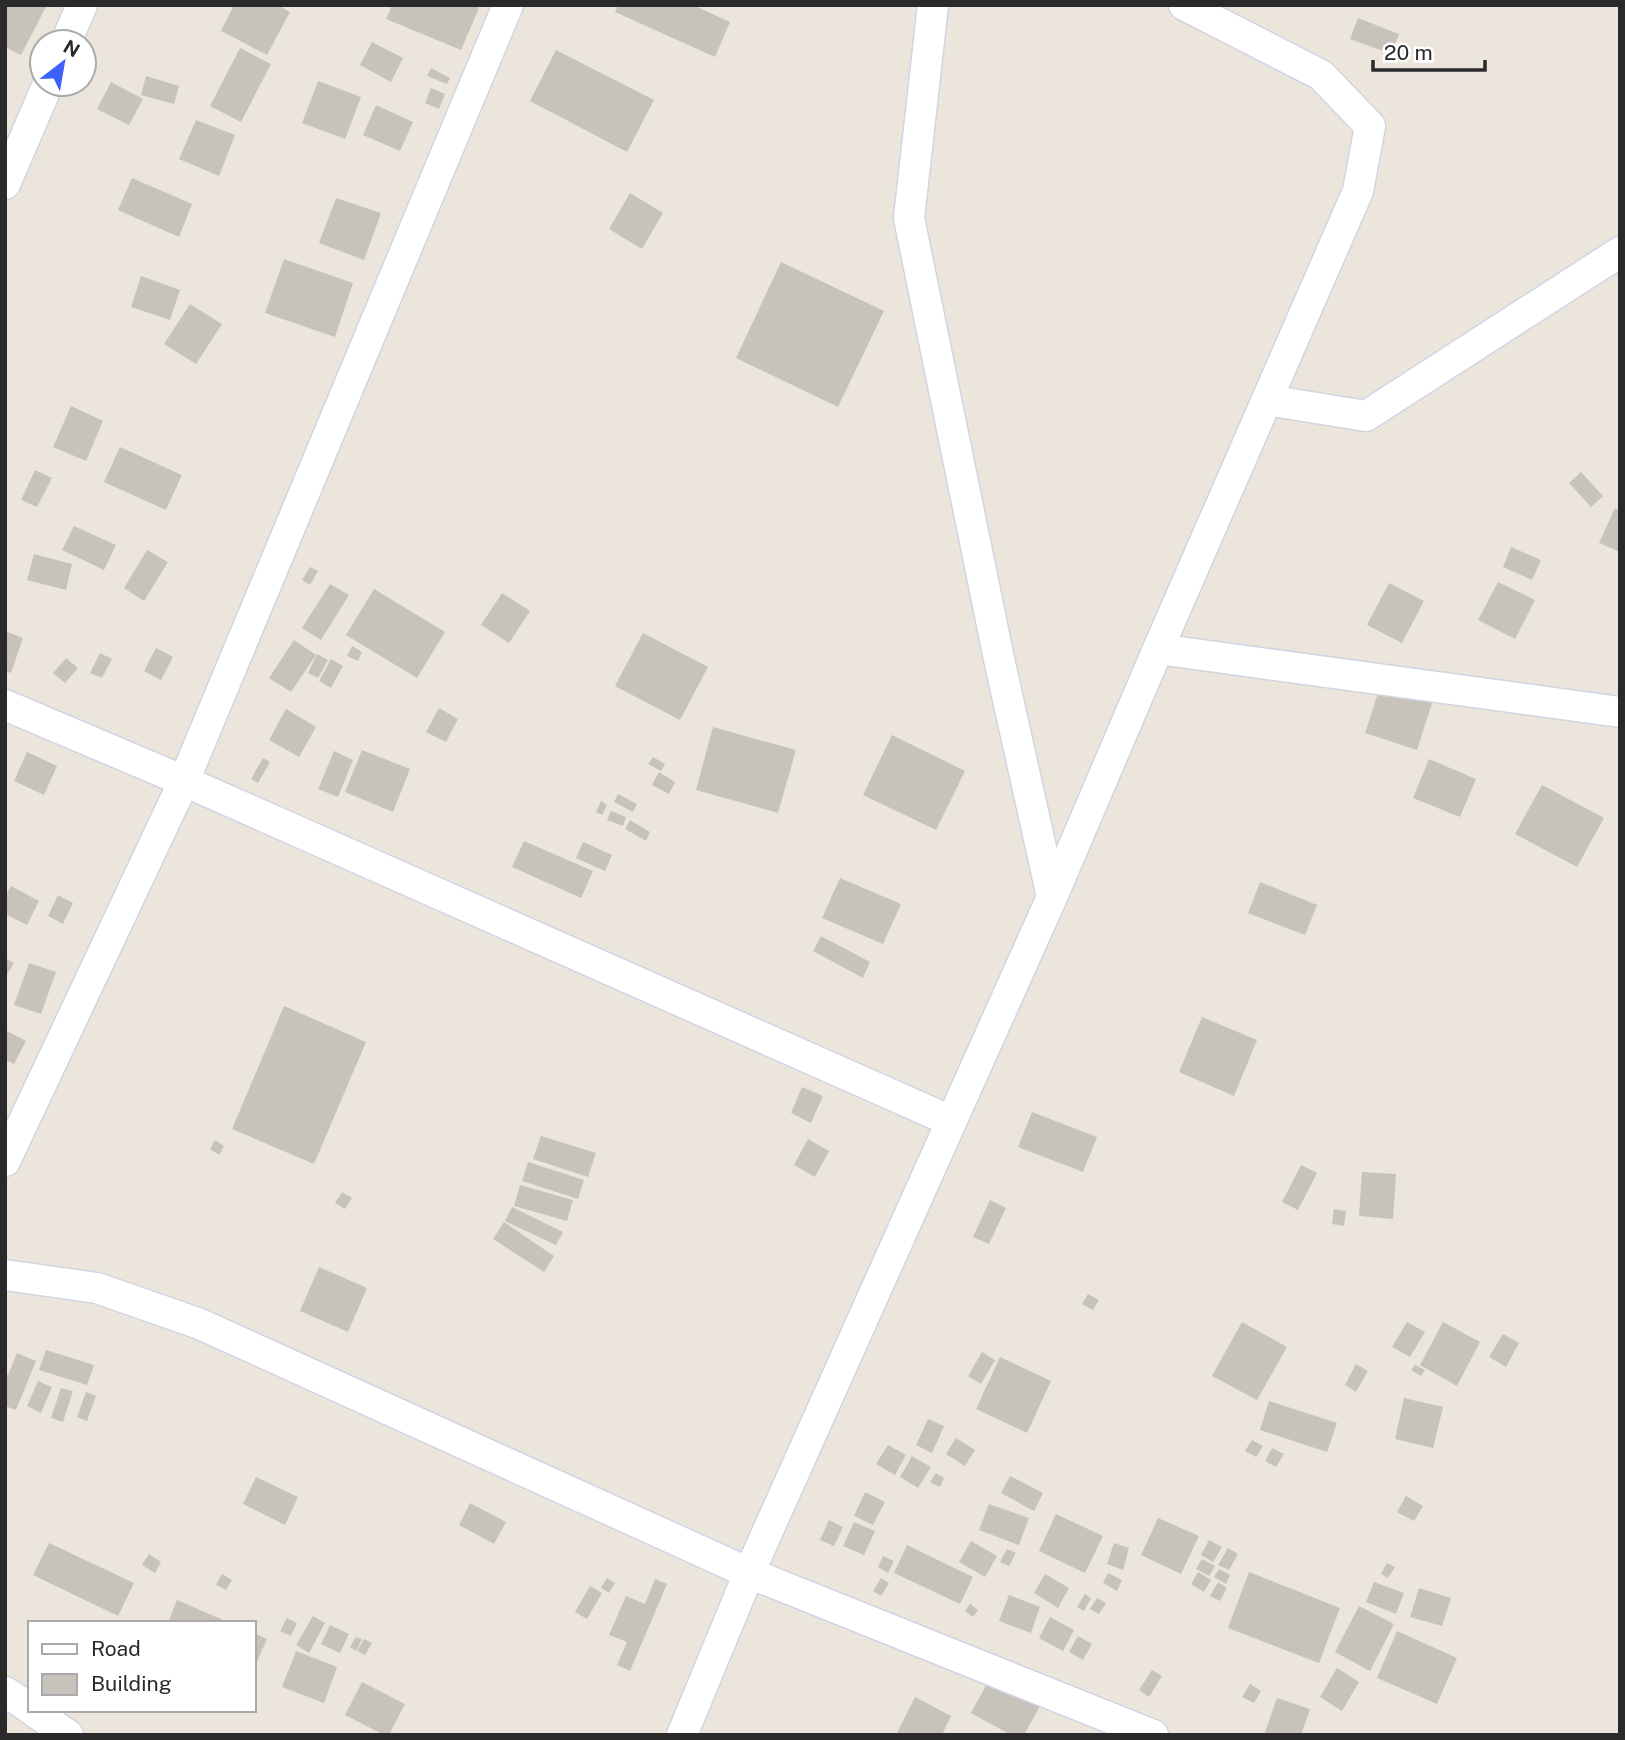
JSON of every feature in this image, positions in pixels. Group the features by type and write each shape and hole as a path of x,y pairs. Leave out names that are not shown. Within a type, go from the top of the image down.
{"street":[{"path":"72,28 82,5"},
{"path":"5,1161 184,781 508,5"},
{"path":"933,5 909,218 999,659 1052,897"},
{"path":"682,1735 749,1573 1052,897 1358,191 1370,127 1321,75 1184,5"},
{"path":"5,184 42,98"},
{"path":"1268,400 1366,416 1620,253"},
{"path":"1158,649 1620,712"},
{"path":"5,705 184,781 951,1121"},
{"path":"5,1275 97,1288 200,1324 749,1573 1153,1735"},
{"path":"5,1692 28,1707"},
{"path":"35,1712 68,1735"}],"building":[{"path":"5,5 47,5 35,28 28,28 28,42 21,55 5,47"},
{"path":"234,5 278,5 290,12 267,55 221,31"},
{"path":"392,5 473,5 479,8 461,50 386,19"},
{"path":"618,5 693,5 730,22 715,57 615,12"},
{"path":"1358,18 1399,34 1391,54 1350,39"},
{"path":"372,42 403,58 391,82 360,65"},
{"path":"240,48 271,64 241,122 210,106"},
{"path":"556,50 654,100 627,152 530,101"},
{"path":"431,68 450,78 447,84 427,76"},
{"path":"146,76 179,86 174,104 141,95"},
{"path":"318,81 361,97 345,139 302,123"},
{"path":"111,82 143,99 129,125 97,109"},
{"path":"431,88 445,94 439,109 425,103"},
{"path":"376,105 413,122 400,151 363,135"},
{"path":"196,120 235,135 219,176 179,159"},
{"path":"132,178 192,204 179,237 118,210"},
{"path":"630,193 663,213 642,249 609,229"},
{"path":"336,198 381,213 364,260 319,243"},
{"path":"284,259 353,283 335,337 265,313"},
{"path":"781,262 884,311 838,407 736,358"},
{"path":"141,276 180,290 170,320 131,307"},
{"path":"190,304 222,324 196,364 164,344"},
{"path":"71,406 103,421 86,461 53,447"},
{"path":"120,447 182,475 166,510 104,482"},
{"path":"35,470 52,478 37,507 21,500"},
{"path":"1581,472 1603,496 1591,507 1569,483"},
{"path":"1615,508 1620,511 1620,552 1599,543"},
{"path":"74,526 116,545 104,570 62,550"},
{"path":"1511,547 1541,560 1532,580 1503,567"},
{"path":"147,550 168,562 144,601 124,588"},
{"path":"34,554 72,564 66,590 27,580"},
{"path":"310,567 318,571 310,585 302,580"},
{"path":"1498,582 1535,600 1515,639 1478,620"},
{"path":"1389,583 1424,601 1402,643 1367,625"},
{"path":"330,584 349,595 321,640 302,628"},
{"path":"374,589 445,632 417,678 346,635"},
{"path":"502,593 530,611 509,643 481,625"},
{"path":"5,631 23,638 11,673 5,671"},
{"path":"643,633 708,667 680,720 615,686"},
{"path":"294,640 316,655 291,692 269,678"},
{"path":"352,646 362,652 358,661 347,656"},
{"path":"156,648 173,657 161,680 144,671"},
{"path":"100,653 112,659 102,678 90,673"},
{"path":"317,654 328,660 318,678 308,673"},
{"path":"66,658 78,668 65,683 53,673"},
{"path":"331,659 343,666 331,688 319,681"},
{"path":"1380,687 1432,703 1417,750 1365,733"},
{"path":"439,708 458,719 446,742 426,732"},
{"path":"286,709 316,727 299,757 269,740"},
{"path":"713,727 796,750 778,813 696,790"},
{"path":"892,735 965,771 936,830 863,795"},
{"path":"362,750 410,769 393,812 345,792"},
{"path":"334,751 353,760 338,797 318,789"},
{"path":"27,752 57,766 44,795 14,781"},
{"path":"653,757 665,764 661,771 648,764"},
{"path":"263,758 270,762 258,783 251,779"},
{"path":"1429,759 1476,779 1460,817 1413,798"},
{"path":"659,772 675,782 669,794 652,785"},
{"path":"1542,785 1604,818 1577,867 1515,834"},
{"path":"618,794 637,804 633,812 614,802"},
{"path":"601,801 607,805 602,815 596,812"},
{"path":"611,811 626,817 623,826 607,820"},
{"path":"630,820 650,832 646,841 625,829"},
{"path":"524,841 593,871 581,898 512,867"},
{"path":"583,842 612,855 605,871 576,858"},
{"path":"840,878 901,904 883,944 822,918"},
{"path":"1260,882 1317,905 1305,935 1248,913"},
{"path":"11,886 39,901 27,925 5,914 5,897"},
{"path":"58,895 73,903 63,924 48,916"},
{"path":"821,936 870,962 863,978 813,951"},
{"path":"5,958 14,963 5,978"},
{"path":"29,963 56,972 41,1014 14,1005"},
{"path":"284,1006 366,1042 314,1164 232,1129"},
{"path":"1202,1017 1257,1040 1234,1096 1179,1072"},
{"path":"5,1030 26,1041 14,1064 5,1060"},
{"path":"802,1087 823,1096 811,1123 791,1113"},
{"path":"1032,1112 1097,1137 1083,1172 1018,1147"},
{"path":"541,1136 596,1153 588,1177 533,1159"},
{"path":"808,1139 829,1151 815,1177 794,1165"},
{"path":"215,1140 224,1146 219,1155 210,1149"},
{"path":"528,1162 584,1180 578,1199 522,1181"},
{"path":"1301,1165 1317,1173 1298,1210 1282,1202"},
{"path":"1362,1172 1396,1174 1393,1219 1359,1216"},
{"path":"520,1185 573,1200 567,1221 514,1206"},
{"path":"342,1192 352,1198 345,1209 335,1203"},
{"path":"990,1200 1006,1208 989,1244 973,1237"},
{"path":"512,1207 563,1232 556,1245 505,1221"},
{"path":"1334,1209 1346,1211 1344,1226 1332,1224"},
{"path":"504,1222 554,1256 544,1272 493,1239"},
{"path":"319,1267 367,1288 348,1332 300,1311"},
{"path":"1088,1294 1099,1300 1093,1310 1082,1304"},
{"path":"1242,1322 1287,1347 1257,1400 1212,1376"},
{"path":"1407,1322 1425,1332 1410,1357 1392,1347"},
{"path":"1443,1322 1480,1342 1457,1386 1420,1365"},
{"path":"1503,1334 1519,1343 1506,1367 1489,1357"},
{"path":"46,1350 94,1365 87,1385 39,1370"},
{"path":"982,1352 995,1360 981,1384 968,1376"},
{"path":"17,1353 36,1361 16,1410 5,1406 5,1374 8,1375"},
{"path":"1000,1357 1051,1381 1027,1433 976,1409"},
{"path":"1356,1364 1368,1371 1356,1392 1345,1385"},
{"path":"1415,1365 1425,1370 1421,1376 1411,1370"},
{"path":"38,1381 52,1387 41,1413 27,1406"},
{"path":"61,1388 73,1391 63,1422 51,1418"},
{"path":"86,1392 96,1396 87,1421 77,1417"},
{"path":"1404,1398 1443,1407 1433,1448 1395,1439"},
{"path":"1269,1401 1337,1423 1327,1452 1260,1430"},
{"path":"928,1419 944,1426 932,1453 916,1445"},
{"path":"956,1438 975,1450 965,1466 946,1454"},
{"path":"1252,1440 1263,1446 1256,1457 1245,1451"},
{"path":"888,1445 906,1455 895,1475 876,1464"},
{"path":"1272,1448 1284,1454 1276,1467 1265,1461"},
{"path":"912,1456 931,1467 918,1488 900,1477"},
{"path":"936,1473 944,1478 940,1487 930,1482"},
{"path":"1010,1476 1043,1493 1034,1511 1001,1493"},
{"path":"256,1477 298,1497 285,1525 243,1504"},
{"path":"865,1492 885,1502 873,1525 854,1516"},
{"path":"1406,1496 1423,1506 1414,1521 1397,1512"},
{"path":"470,1503 506,1522 494,1544 459,1525"},
{"path":"989,1504 1029,1518 1019,1545 979,1530"},
{"path":"1056,1514 1103,1536 1085,1573 1039,1551"},
{"path":"1158,1518 1199,1536 1181,1574 1141,1555"},
{"path":"829,1520 843,1527 834,1546 820,1540"},
{"path":"854,1522 875,1531 864,1555 843,1546"},
{"path":"1209,1540 1222,1547 1213,1562 1201,1555"},
{"path":"971,1541 997,1556 985,1577 959,1562"},
{"path":"49,1543 134,1583 118,1616 33,1575"},
{"path":"1114,1543 1129,1548 1123,1570 1107,1564"},
{"path":"907,1545 973,1577 960,1604 894,1573"},
{"path":"1228,1548 1238,1554 1229,1570 1218,1565"},
{"path":"1007,1549 1016,1553 1009,1566 1000,1562"},
{"path":"149,1554 161,1562 155,1573 142,1565"},
{"path":"883,1556 894,1561 888,1573 878,1567"},
{"path":"1202,1559 1215,1566 1209,1576 1196,1569"},
{"path":"1387,1563 1395,1567 1388,1578 1381,1574"},
{"path":"1219,1569 1230,1575 1226,1584 1214,1577"},
{"path":"1198,1572 1211,1580 1204,1592 1191,1584"},
{"path":"1249,1572 1340,1608 1319,1663 1228,1628"},
{"path":"1108,1573 1122,1580 1117,1591 1103,1583"},
{"path":"222,1574 232,1580 226,1590 216,1585"},
{"path":"1045,1574 1069,1588 1058,1608 1034,1593"},
{"path":"607,1578 615,1583 609,1593 601,1588"},
{"path":"881,1578 889,1583 881,1596 873,1591"},
{"path":"655,1579 667,1584 630,1671 617,1665 627,1642 609,1635 626,1596 645,1604"},
{"path":"1218,1582 1227,1588 1220,1601 1210,1596"},
{"path":"1374,1582 1404,1593 1396,1614 1366,1602"},
{"path":"590,1586 602,1593 587,1619 575,1612"},
{"path":"1419,1588 1451,1598 1442,1626 1410,1617"},
{"path":"1085,1594 1091,1598 1084,1611 1077,1607"},
{"path":"1009,1595 1040,1607 1031,1633 999,1621"},
{"path":"1097,1598 1106,1603 1099,1614 1090,1609"},
{"path":"177,1600 225,1621 169,1621"},
{"path":"970,1604 978,1610 973,1617 965,1611"},
{"path":"1359,1606 1394,1624 1370,1671 1335,1652"},
{"path":"313,1616 325,1623 309,1653 296,1645"},
{"path":"1050,1617 1074,1630 1063,1651 1039,1638"},
{"path":"287,1618 297,1623 291,1636 280,1631"},
{"path":"330,1625 349,1634 340,1653 321,1644"},
{"path":"1397,1631 1457,1658 1437,1704 1377,1678"},
{"path":"256,1634 267,1639 256,1664"},
{"path":"1078,1636 1092,1644 1083,1660 1069,1652"},
{"path":"356,1637 362,1639 356,1651 350,1647"},
{"path":"364,1639 372,1643 365,1655 357,1651"},
{"path":"296,1651 337,1667 324,1703 282,1687"},
{"path":"1337,1668 1359,1682 1342,1711 1320,1697"},
{"path":"1152,1670 1162,1676 1149,1697 1139,1690"},
{"path":"990,1678 1040,1706 1024,1735 1011,1735 971,1713"},
{"path":"362,1682 405,1704 389,1735 345,1715"},
{"path":"1250,1684 1261,1691 1254,1703 1242,1697"},
{"path":"915,1697 951,1716 942,1735 896,1735"},
{"path":"1277,1698 1310,1709 1301,1735 1264,1735"}]}
